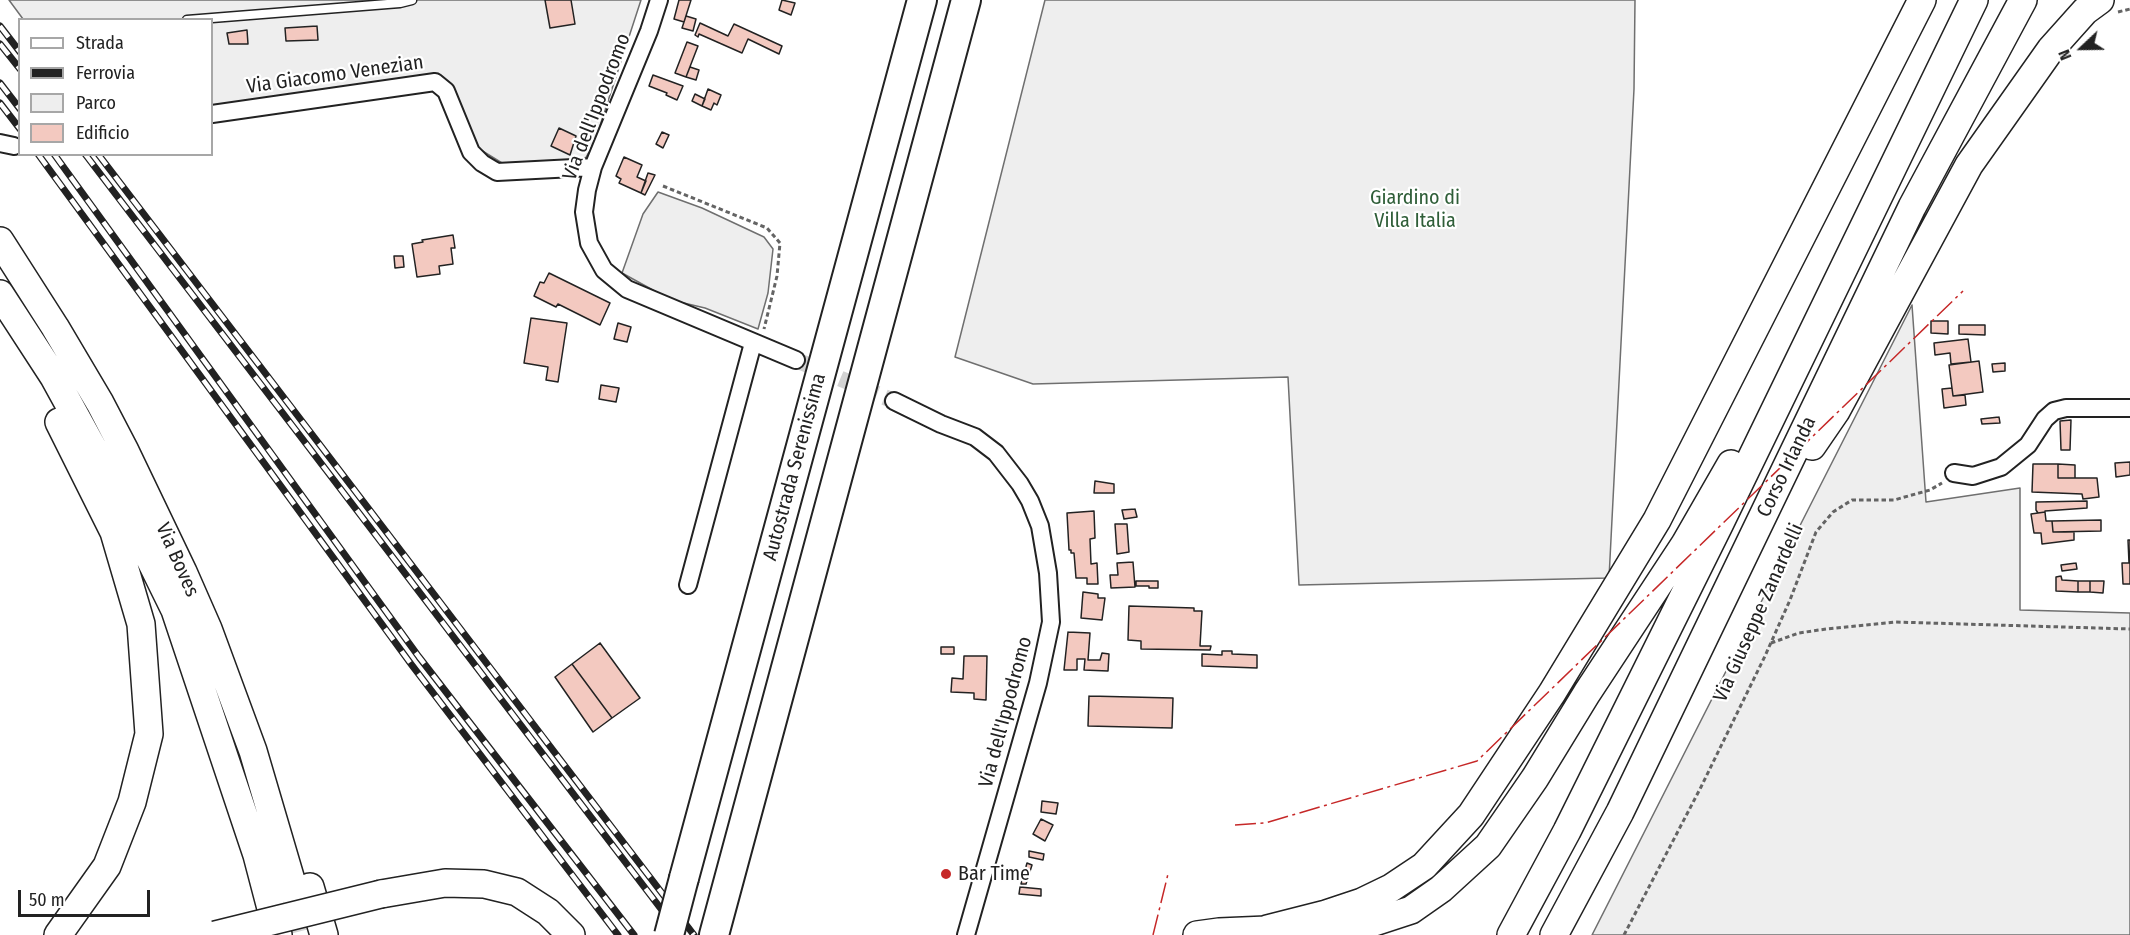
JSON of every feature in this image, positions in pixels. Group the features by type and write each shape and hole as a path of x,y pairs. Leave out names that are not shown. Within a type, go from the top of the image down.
{"highway":[{"name":"Autostrada Serenissima","path":"669,935 922,0"},
{"path":"714,935 966,0"},
{"path":"1267,929 1326,914 1362,902 1391,888 1424,866 1478,806 1552,693 1657,520 1922,0"},
{"name":"Corso Irlanda","path":"1554,935 1620,812 1912,207 2023,0"},
{"path":"1760,524 1836,411 1969,165 2051,49 2085,11 2100,0"},
{"name":"Corso Irlanda","path":"1511,935 1567,831 1714,536 1970,7"},
{"name":"Via Boves","path":"0,241 55,327 125,451 183,572 233,696 269,801 298,904"},
{"name":"Via Boves","path":"0,294 54,377 111,480 175,610 258,855 278,935"},
{"path":"0,303 114,532 141,624 149,734 132,802 107,866 58,935"},
{"path":"1197,935 1368,924 1411,910 1441,889 1488,846 1535,778 1587,693 1685,544 1761,411 1796,366"},
{"path":"233,696 275,768 324,935"},
{"path":"1575,935 1583,921 1620,812"},
{"path":"272,935 445,883 484,884 517,892 548,912 571,935"},
{"path":"215,935 382,902 441,898 481,898 512,910 545,935"}],"street":[{"name":"Via dell'Ippodromo","path":"659,0 649,32 593,167 586,190 584,212 589,243 604,270 627,289 796,360"},
{"name":"Via Giacomo Venezian","path":"213,114 435,82 446,91 471,152 482,163 497,172 593,167"},
{"path":"688,585 756,344"},
{"name":"Via dell'Ippodromo","path":"894,401 941,423 953,435 986,457 1007,467 1030,501 1040,526 1048,573 1051,622 1038,683 966,935"},
{"path":"1954,473 1973,477 2001,467 2028,446 2045,419 2054,411 2066,408 2130,408"}],"lane":[{"path":"212,18 400,3 412,0"}],"path":[{"path":"663,186 767,228 780,243 777,276 767,321 756,344"},
{"name":"Via Giuseppe Zanardelli","path":"1624,935 1701,787 1771,643 1816,532 1833,512 1852,500 1894,500 1930,490 1954,473"},
{"path":"1771,643 1798,633 1826,628 1894,622 2130,629"}],"green space":[{"path":"9,0 641,0 595,141 584,161 502,163 476,147 452,89 444,79 431,77 213,105 213,18 22,18"},
{"name":"Giardino di Villa Italia","path":"1045,0 1635,0 1634,89 1609,578 1299,585 1288,377 1033,384 955,357"},
{"path":"658,192 702,208 764,237 773,249 768,293 758,329 705,308 671,300 622,273 643,214"},
{"path":"1912,305 1926,502 2020,488 2020,610 2130,613 2130,935 1592,935"}],"building":[{"path":"545,0 571,0 575,24 550,28"},
{"path":"679,0 691,0 684,22 674,19"},
{"path":"782,0 795,3 791,15 779,10"},
{"path":"686,16 696,19 693,31 682,28"},
{"path":"700,23 728,36 734,24 782,46 779,54 748,39 742,53 699,34 698,37 695,35"},
{"path":"317,26 318,40 286,41 285,28"},
{"path":"247,30 248,44 229,44 227,33"},
{"path":"687,42 698,46 686,77 675,73"},
{"path":"690,67 699,70 696,80 686,77"},
{"path":"653,75 683,86 677,100 649,86"},
{"path":"708,89 721,95 717,105 714,103 711,110 702,106"},
{"path":"695,94 705,99 702,106 692,101"},
{"path":"559,128 576,136 570,155 551,146"},
{"path":"662,132 669,135 663,148 656,144"},
{"path":"624,157 642,165 637,177 646,181 641,193 619,183 621,179 616,176"},
{"path":"648,173 655,175 645,195 641,193"},
{"path":"453,235 455,248 451,248 453,264 439,266 440,274 417,277 412,244"},
{"path":"394,256 403,256 404,267 395,268"},
{"path":"549,273 610,303 600,325 558,304 556,307 534,296 540,282 544,283"},
{"path":"531,318 567,323 558,382 546,380 548,367 524,363"},
{"path":"1931,321 1948,321 1948,334 1931,333"},
{"path":"618,323 631,327 627,342 614,339"},
{"path":"1959,325 1985,325 1985,335 1959,334"},
{"path":"1968,339 1971,362 1951,364 1950,353 1935,355 1934,343"},
{"path":"1979,361 1983,392 1953,396 1949,365"},
{"path":"2005,363 2005,371 1993,372 1992,364"},
{"path":"601,385 619,388 616,402 599,399"},
{"path":"1952,388 1953,396 1965,395 1966,405 1944,408 1942,389"},
{"path":"1999,417 2000,423 1982,424 1981,419"},
{"path":"2071,420 2070,450 2061,450 2060,421"},
{"path":"2130,462 2130,475 2116,477 2115,463"},
{"path":"2033,464 2058,464 2058,478 2097,478 2099,497 2083,499 2082,494 2032,492"},
{"path":"2058,464 2075,465 2075,478 2058,478"},
{"path":"1095,481 1114,484 1114,493 1094,493"},
{"path":"2087,501 2087,508 2038,513 2036,510 2036,502"},
{"path":"1135,509 1137,517 1124,519 1122,510"},
{"path":"1094,511 1095,538 1090,539 1091,564 1097,563 1098,584 1087,584 1087,578 1076,578 1074,553 1069,550 1067,513"},
{"path":"2045,512 2046,521 2052,521 2053,532 2074,532 2074,540 2042,544 2041,533 2034,533 2031,514"},
{"path":"2101,520 2101,531 2053,532 2052,521"},
{"path":"1115,524 1127,524 1129,552 1117,554"},
{"path":"2128,540 2130,540 2130,584 2123,584 2122,563 2129,563"},
{"path":"1133,562 1135,587 1111,588 1110,575 1118,575 1117,563"},
{"path":"2076,563 2077,569 2062,571 2061,565"},
{"path":"2061,576 2062,580 2078,581 2078,592 2056,591 2056,577"},
{"path":"1136,581 1158,581 1158,588 1136,586"},
{"path":"2078,581 2090,581 2090,592 2078,592"},
{"path":"2090,581 2104,581 2103,593 2090,592"},
{"path":"1083,592 1098,594 1098,598 1105,598 1102,620 1081,618"},
{"path":"1129,606 1194,608 1194,611 1202,611 1200,646 1211,646 1210,650 1141,649 1141,641 1128,640"},
{"path":"1068,632 1090,633 1088,660 1100,660 1102,653 1109,654 1108,671 1084,670 1085,659 1077,659 1077,670 1064,670"},
{"path":"600,643 640,698 612,718 572,664"},
{"path":"941,647 954,647 954,654 941,654"},
{"path":"1222,651 1232,651 1232,654 1257,655 1257,668 1202,666 1202,654 1222,655"},
{"path":"964,656 987,656 986,700 974,699 974,693 951,692 952,678 963,679"},
{"path":"572,664 612,718 593,732 555,677"},
{"path":"1089,696 1173,698 1172,728 1088,726"},
{"path":"1042,801 1058,803 1056,814 1041,812"},
{"path":"1041,819 1053,825 1045,841 1033,834"},
{"path":"1029,851 1044,854 1043,860 1029,857"},
{"path":"1027,863 1032,865 1026,884 1021,884"},
{"path":"1020,887 1041,889 1041,896 1019,894"}],"tunnel":[{"path":"796,360 894,401"},
{"path":"298,904 306,935"}],"railway":[{"path":"0,26 18,49"},
{"path":"0,44 18,66"},
{"path":"0,83 18,106"},
{"path":"0,103 18,126"},
{"path":"39,156 411,664 618,935"},
{"path":"55,156 419,657 634,935"},
{"path":"87,156 681,935"},
{"path":"100,156 694,935"}],"power":[{"path":"1235,825 1265,823 1477,761 1963,291"},
{"path":"1153,935 1168,874"}],"place":[{"name":"Bar Time","path":"946,874"}]}
